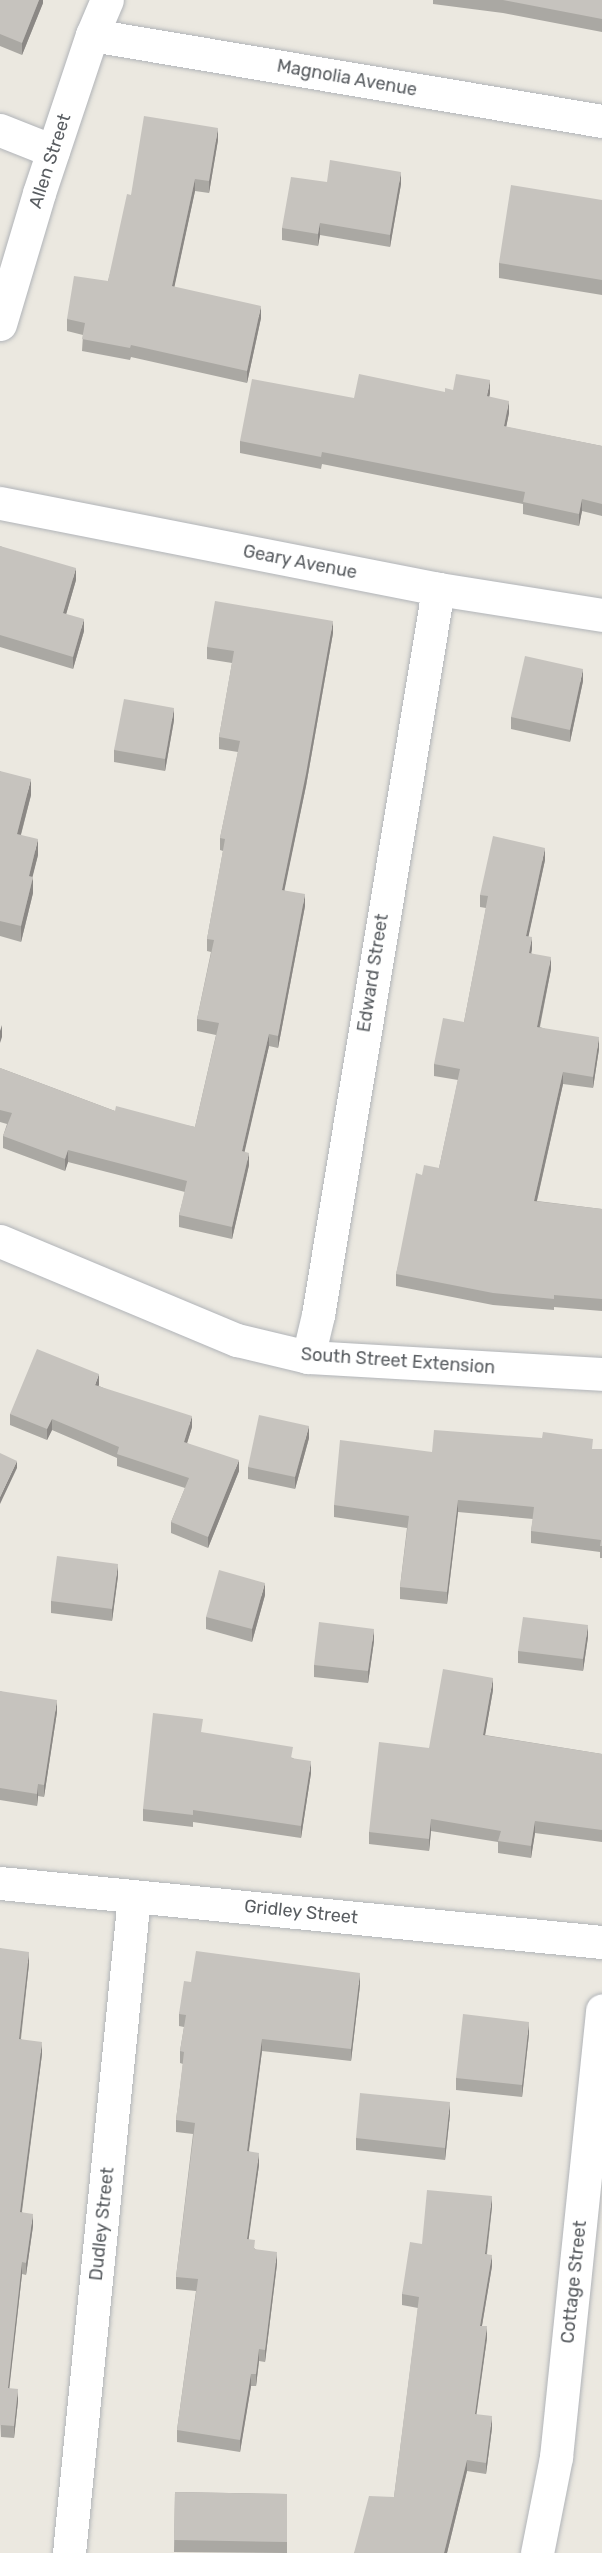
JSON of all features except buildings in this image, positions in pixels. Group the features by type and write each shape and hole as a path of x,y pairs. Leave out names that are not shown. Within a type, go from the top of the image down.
{"street":[{"name":"Allen Street","path":"0,324 53,151 92,34 107,0"},
{"name":"Magnolia Avenue","path":"92,34 602,121"},
{"path":"0,130 53,151"},
{"name":"Geary Avenue","path":"0,503 438,589 602,615"},
{"name":"Edward Street","path":"308,1357 318,1315 438,589"},
{"name":"South Street Extension","path":"0,1241 237,1340 308,1357 602,1374"},
{"name":"Gridley Street","path":"0,1883 602,1942"},
{"name":"Dudley Street","path":"69,2553 134,1896"},
{"name":"Cottage Street","path":"537,2553 556,2457 602,2010"}]}
